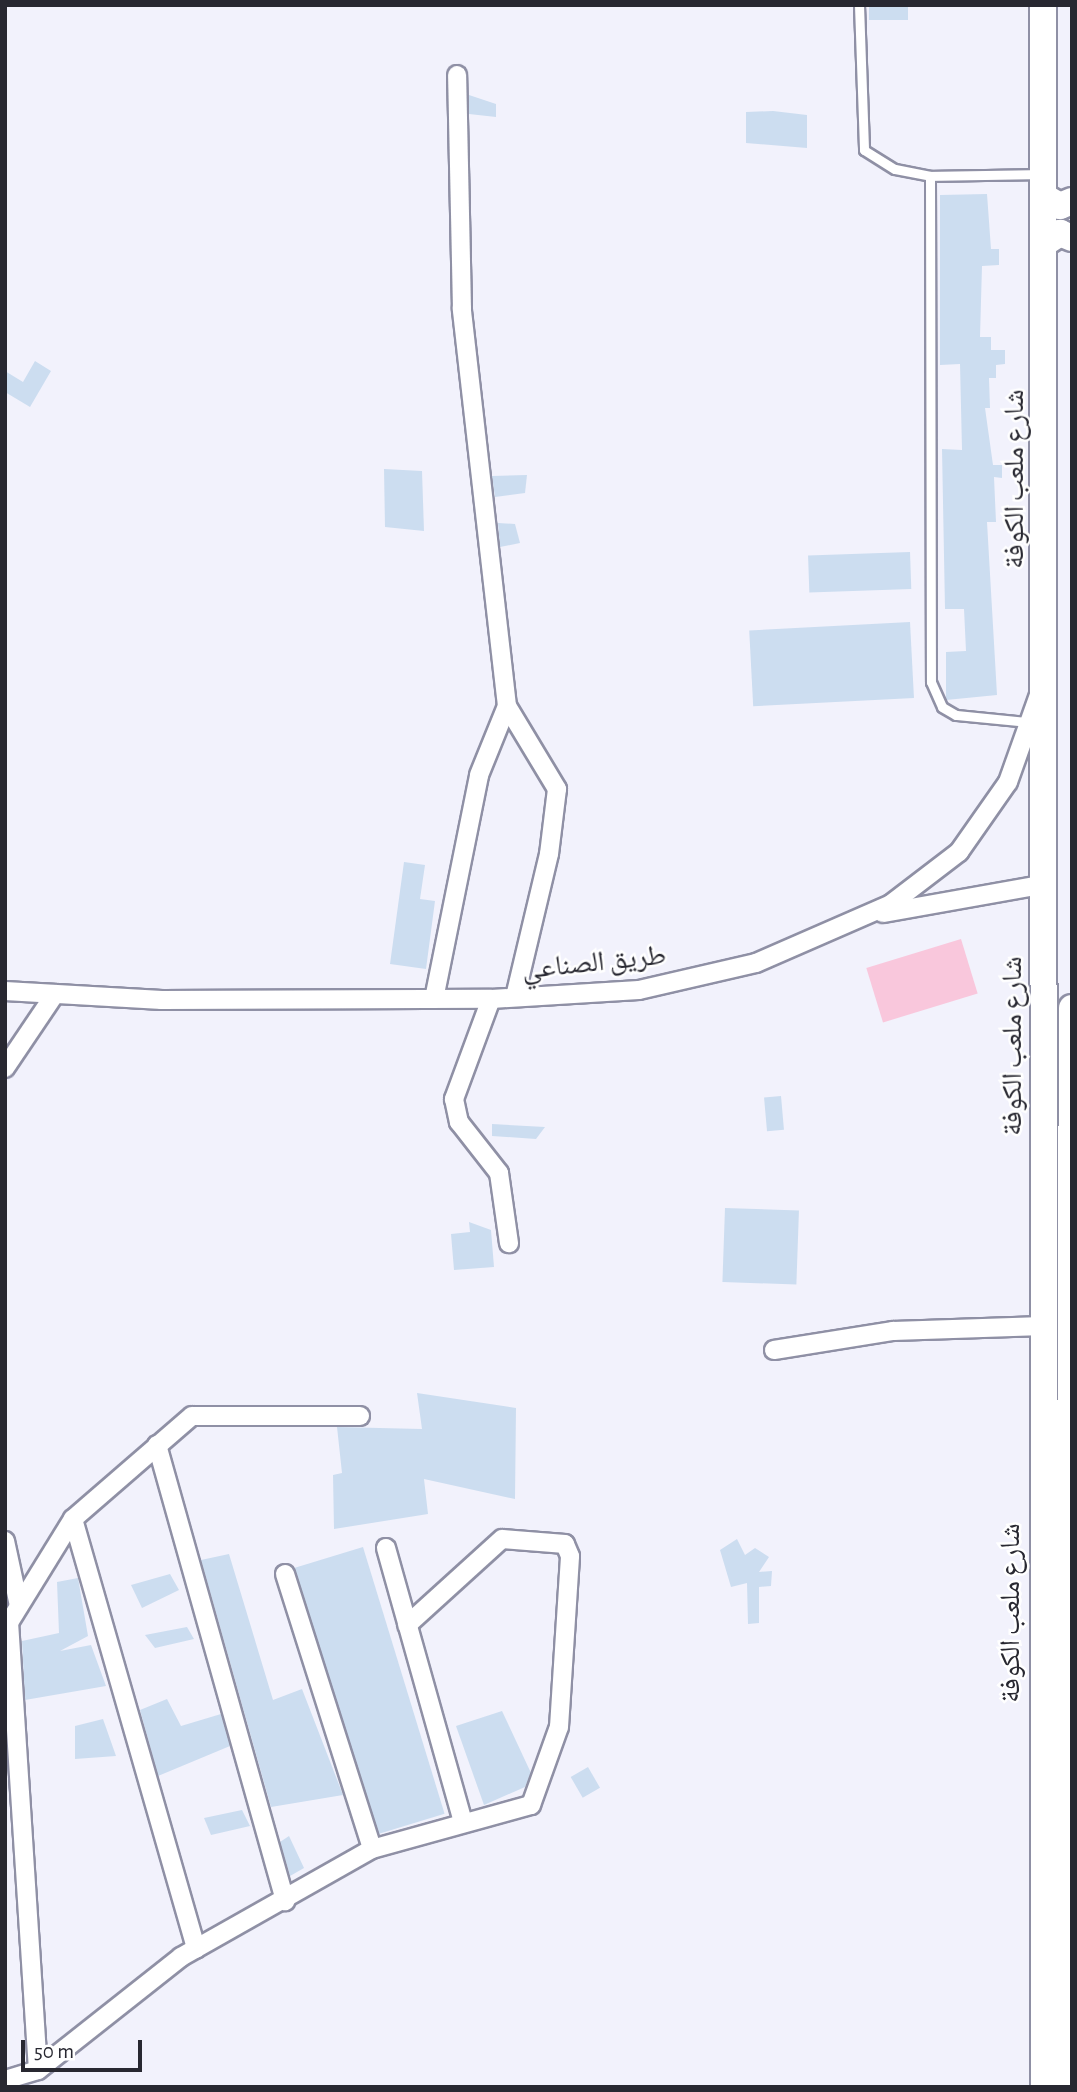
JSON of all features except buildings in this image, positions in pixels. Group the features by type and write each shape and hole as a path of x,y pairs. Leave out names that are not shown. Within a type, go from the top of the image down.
{"main road":[{"name":"شارع ملعب الكوفة","path":"1043,5 1059,240 1047,678 1046,884 1061,1327 1070,1436 1055,1493"},
{"name":"شارع ملعب الكوفة","path":"1068,2087 1070,1602 1063,1533 1055,1493 1061,1327 1071,1213 1072,1008"},
{"name":"شارع ملعب الكوفة","path":"1044,2087 1063,1533"}],"street":[{"path":"457,75 462,309 508,706 557,789 549,854 515,997"},
{"name":"طريق الصناعي","path":"5,991 55,994 491,999 639,990 756,963 866,917 915,889 977,830 1008,782 1027,722 1047,678"},
{"path":"434,999 479,775 508,706"},
{"path":"866,917 1046,884"},
{"path":"5,1068 55,994"},
{"path":"491,999 454,1099 459,1122 499,1173 509,1243"},
{"path":"774,1349 893,1331 1061,1327"},
{"path":"38,2070 7,1625 73,1519 192,1416 360,1416"},
{"path":"158,1445 285,1901"},
{"path":"73,1519 196,1949"},
{"path":"5,2080 38,2070 196,1949 285,1901 372,1849 531,1805 541,1790 559,1727 570,1556 565,1544 502,1539 407,1625"},
{"path":"5,1541 19,1606"},
{"path":"386,1548 463,1822"},
{"path":"285,1574 372,1849"}],"lane":[{"path":"859,5 864,150 895,169 930,176 1054,191"},
{"path":"930,176 931,682 942,707 956,715 1027,722"}],"shaded area":[{"path":"961,939 978,994 883,1022 866,968"}]}
